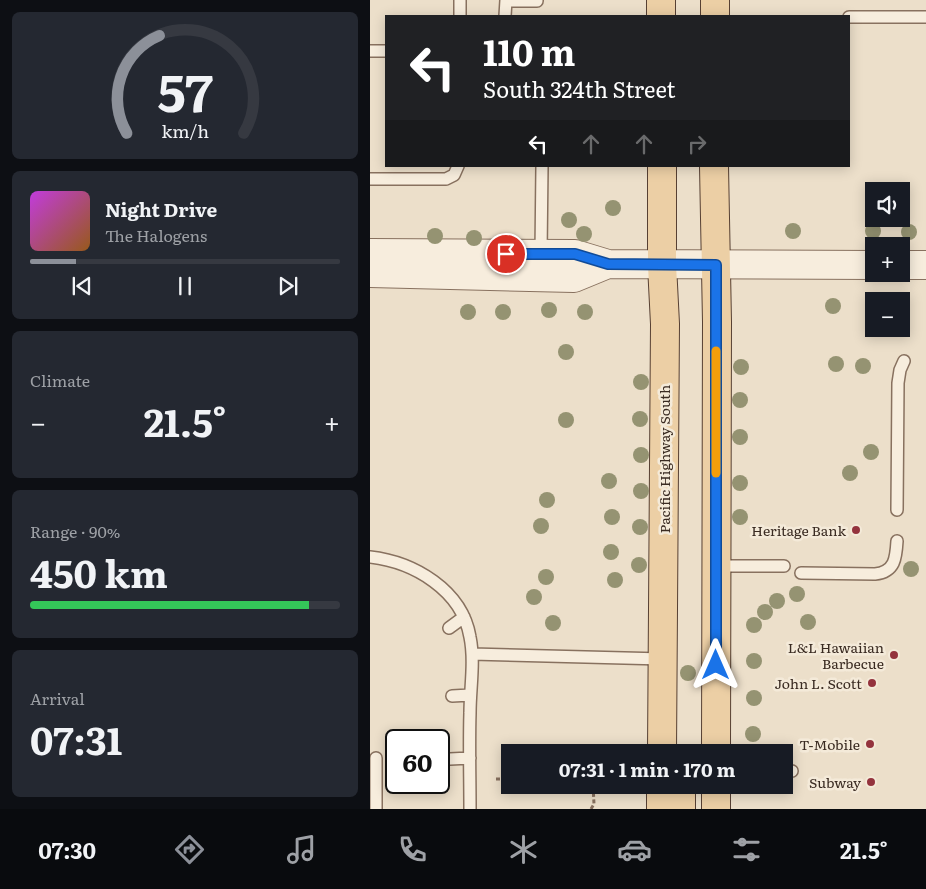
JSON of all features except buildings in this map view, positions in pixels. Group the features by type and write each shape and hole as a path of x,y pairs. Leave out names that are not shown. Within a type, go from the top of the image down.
{"main road":[{"path":"661,0 661,15"},
{"path":"716,0 716,15"},
{"name":"Pacific Highway South","path":"662,167 662,265 665,324 662,744"},
{"path":"714,167 716,265 716,744"},
{"path":"662,696 677,744"},
{"path":"660,809 661,794"},
{"path":"681,794 681,809"},
{"path":"716,794 716,809"}],"street":[{"path":"370,253 575,254 608,264 865,265"},
{"path":"370,273 574,278 608,264"},
{"path":"910,265 926,265"}],"lane":[{"path":"460,0 460,15"},
{"path":"505,15 506,0 537,1"},
{"path":"850,17 926,17"},
{"path":"370,51 385,51"},
{"path":"370,179 446,179 454,175 458,167"},
{"path":"541,254 542,167"},
{"path":"897,510 899,377 904,361"},
{"path":"801,573 875,574 884,572 890,569 895,561 897,542"},
{"path":"370,557 405,565 431,580 449,595 459,607 464,618 470,635 472,654 470,809"},
{"path":"716,566 784,566"},
{"path":"449,628 464,618"},
{"path":"472,654 663,659"},
{"path":"452,696 470,695"},
{"path":"376,758 376,809"},
{"path":"450,758 470,758"}],"path":[{"path":"496,779 501,779"},
{"path":"591,809 594,804 593,794"}],"slow traffic":[{"path":"716,351 716,473"}],"place":[{"name":"Heritage Bank","path":"856,530"},
{"name":"L&L Hawaiian Barbecue","path":"894,655"},
{"name":"John L. Scott","path":"872,683"},
{"name":"T-Mobile","path":"870,744"},
{"name":"Subway","path":"871,782"}],"route":[{"path":"506,254 575,254 608,264 716,265 716,665"}]}
